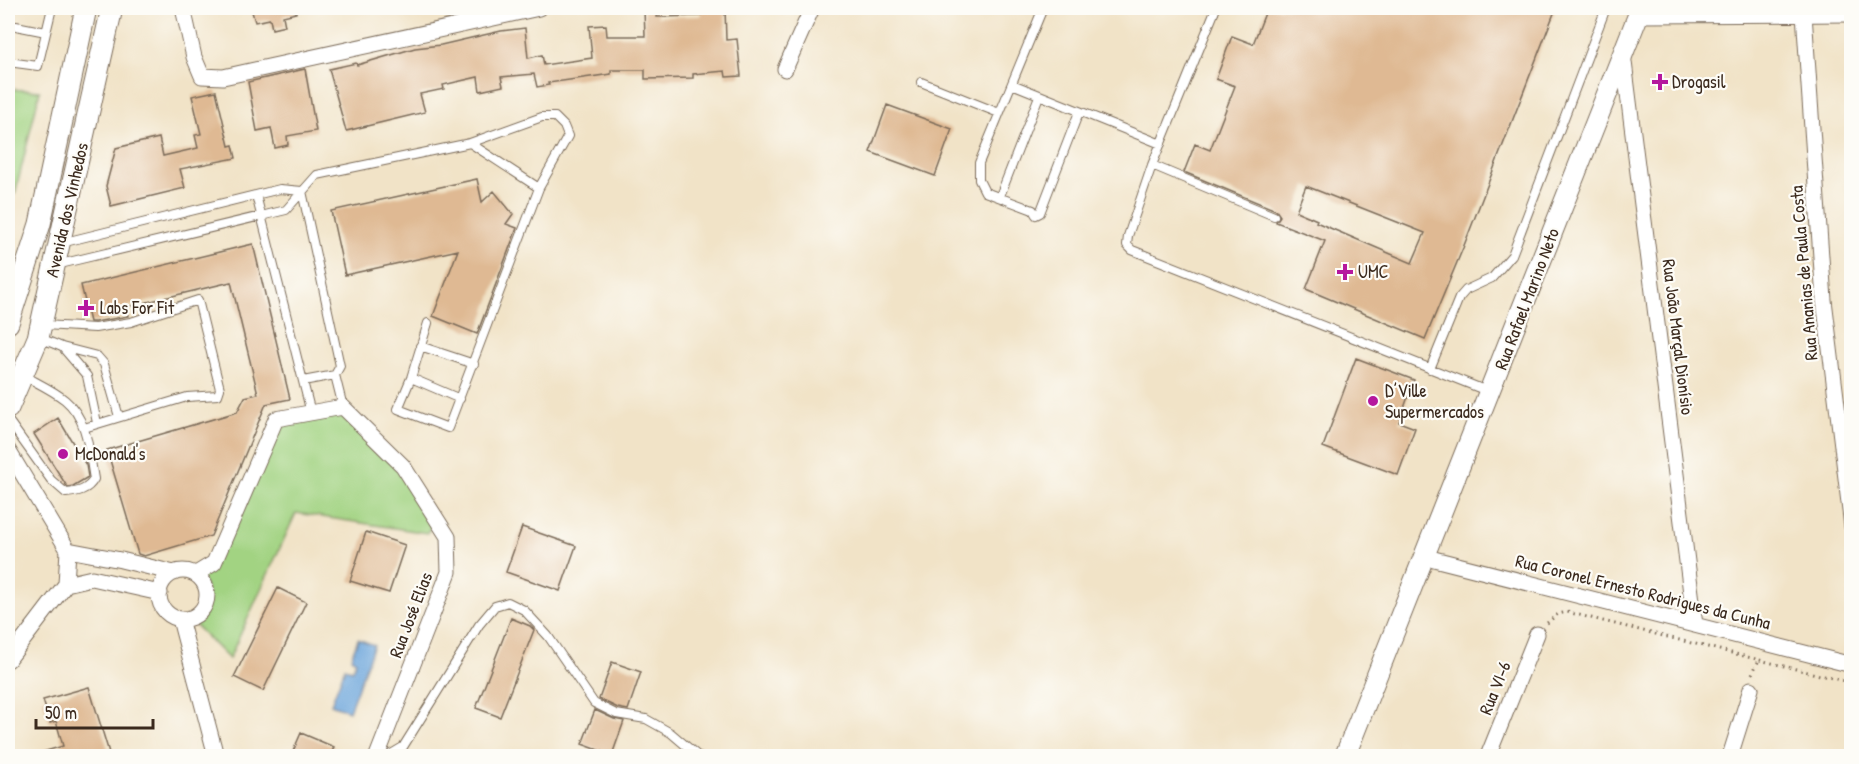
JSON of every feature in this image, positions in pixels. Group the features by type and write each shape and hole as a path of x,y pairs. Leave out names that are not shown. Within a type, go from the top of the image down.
{"main road":[{"name":"Avenida dos Vinhedos","path":"8,322 40,224 86,8"},
{"name":"Avenida dos Vinhedos","path":"8,408 40,331 112,8"},
{"path":"69,85 93,91"}],"street":[{"path":"183,8 194,57 202,76 210,78 234,75 539,8"},
{"path":"785,69 812,8"},
{"path":"1640,11 1851,14"},
{"name":"Rua Rafael Marino Neto","path":"1345,756 1426,557 1640,11"},
{"name":"Rua Ananias de Paula Costa","path":"1804,14 1824,300 1851,527"},
{"name":"Rua João Marçal Dionísio","path":"1623,54 1695,625"},
{"path":"196,574 214,563 276,420 343,407"},
{"name":"Rua José Elias","path":"343,407 403,466 448,537 448,572 377,756"},
{"path":"8,450 68,550 66,584 8,660"},
{"path":"68,550 174,573 196,574 206,587 206,603 195,615 188,618 180,618 166,612 162,605 160,593 163,583 174,573"},
{"name":"Rua Coronel Ernesto Rodrigues da Cunha","path":"1426,557 1851,665"},
{"path":"66,584 92,578 160,593"},
{"path":"180,618 216,756"},
{"name":"Rua VI-6","path":"1488,756 1537,634"},
{"path":"1730,756 1751,689"}],"lane":[{"path":"8,62 38,66 52,8"},
{"path":"1043,8 979,163 979,180 985,192 1034,210 1036,215 1040,213 1079,112"},
{"path":"1216,8 1152,165 1127,245 1132,250 1490,393"},
{"path":"1430,369 1459,298 1466,290 1492,278 1512,255 1606,8"},
{"path":"16,26 46,32"},
{"path":"921,82 999,113"},
{"path":"1012,84 1161,144"},
{"path":"1000,196 1039,96"},
{"path":"55,265 286,210 317,176 470,143 542,117 555,117 564,126 568,136 539,188 448,428 399,409 428,323"},
{"path":"470,143 539,188"},
{"path":"1152,165 1274,216"},
{"path":"60,243 280,189 302,191"},
{"path":"302,191 340,366 335,375 343,407"},
{"path":"256,195 311,413"},
{"path":"40,331 95,328 122,323 198,300 220,389 218,394 187,397 84,428"},
{"path":"40,331 62,347 87,376 98,423"},
{"path":"420,346 474,364"},
{"path":"62,347 97,356 104,364 119,417"},
{"path":"8,420 51,480 66,493 74,493 90,487 94,479 84,428 77,413 65,400 22,375"},
{"path":"303,381 335,375"},
{"path":"411,378 460,399"},
{"path":"388,756 403,747 479,625 495,606 508,602 524,610 548,636 594,703 616,714 646,719 671,733 698,756"}],"path":[{"path":"1537,634 1558,614 1567,612 1851,684"}],"green space":[{"path":"8,89 40,91 15,194 8,193"},
{"path":"343,407 403,466 436,519 427,533 296,513 229,659 188,618 200,610 206,599 205,586 196,574 214,563 276,419"}],"water":[{"path":"358,639 374,645 349,711 331,704 345,668 352,670 356,661 351,658"}],"building":[{"path":"251,8 296,8 296,13 283,16 285,26 272,29 270,19 255,22"},
{"path":"700,8 725,8 726,40 737,39 741,76 726,77 725,71 693,74 693,78 645,79 645,70 611,70 611,74 548,83 549,85 537,87 534,74 501,77 503,86 480,91 478,77 443,85 444,89 420,94 425,112 346,131 329,69 356,63 357,65 415,48 525,28 528,58 542,55 544,65 592,58 589,26 606,25 607,36 645,36 644,10 657,10 657,17 701,16"},
{"path":"1267,8 1556,8 1463,248 1425,339 1306,289 1325,241 1276,222 1280,216 1276,210 1184,172 1195,144 1210,150 1235,86 1216,79 1232,36 1253,44","holes":["1306,186 1425,233 1412,263 1316,222 1317,220 1296,211"]},
{"path":"305,69 316,131 287,136 288,145 275,148 271,128 257,131 248,82"},
{"path":"216,91 229,146 233,145 236,158 180,169 185,188 111,206 106,186 116,148 159,138 163,156 198,148 195,135 201,134 192,96"},
{"path":"887,105 952,129 935,176 870,152"},
{"path":"477,179 482,202 494,191 513,214 506,224 517,228 477,334 433,316 458,250 345,275 331,211"},
{"path":"253,244 290,399 266,404 211,536 144,556 138,554 107,450 237,412 245,397 258,394 231,282 126,307 128,316 95,322 90,322 81,285"},
{"name":"D’Ville Supermercados","path":"1356,358 1414,380 1399,422 1415,428 1398,475 1323,447"},
{"name":"McDonald's","path":"58,418 86,465 88,477 68,487 34,434"},
{"path":"522,527 576,546 560,591 506,572"},
{"path":"366,532 405,545 389,593 350,581"},
{"path":"278,588 306,602 263,691 234,677"},
{"path":"511,618 534,630 500,717 476,708"},
{"path":"612,662 641,672 628,710 599,699"},
{"path":"89,687 110,756 39,756 39,753 63,746 56,721 50,723 43,700"},
{"path":"595,710 624,721 612,755 582,744"},
{"path":"301,733 334,747 330,756 291,756"}],"place":[{"name":"Drogasil","path":"1660,82"},
{"name":"UMC","path":"1345,272"},
{"name":"Labs For Fit","path":"86,308"},
{"name":"D’Ville Supermercados","path":"1373,401"},
{"name":"McDonald's","path":"63,454"}]}
